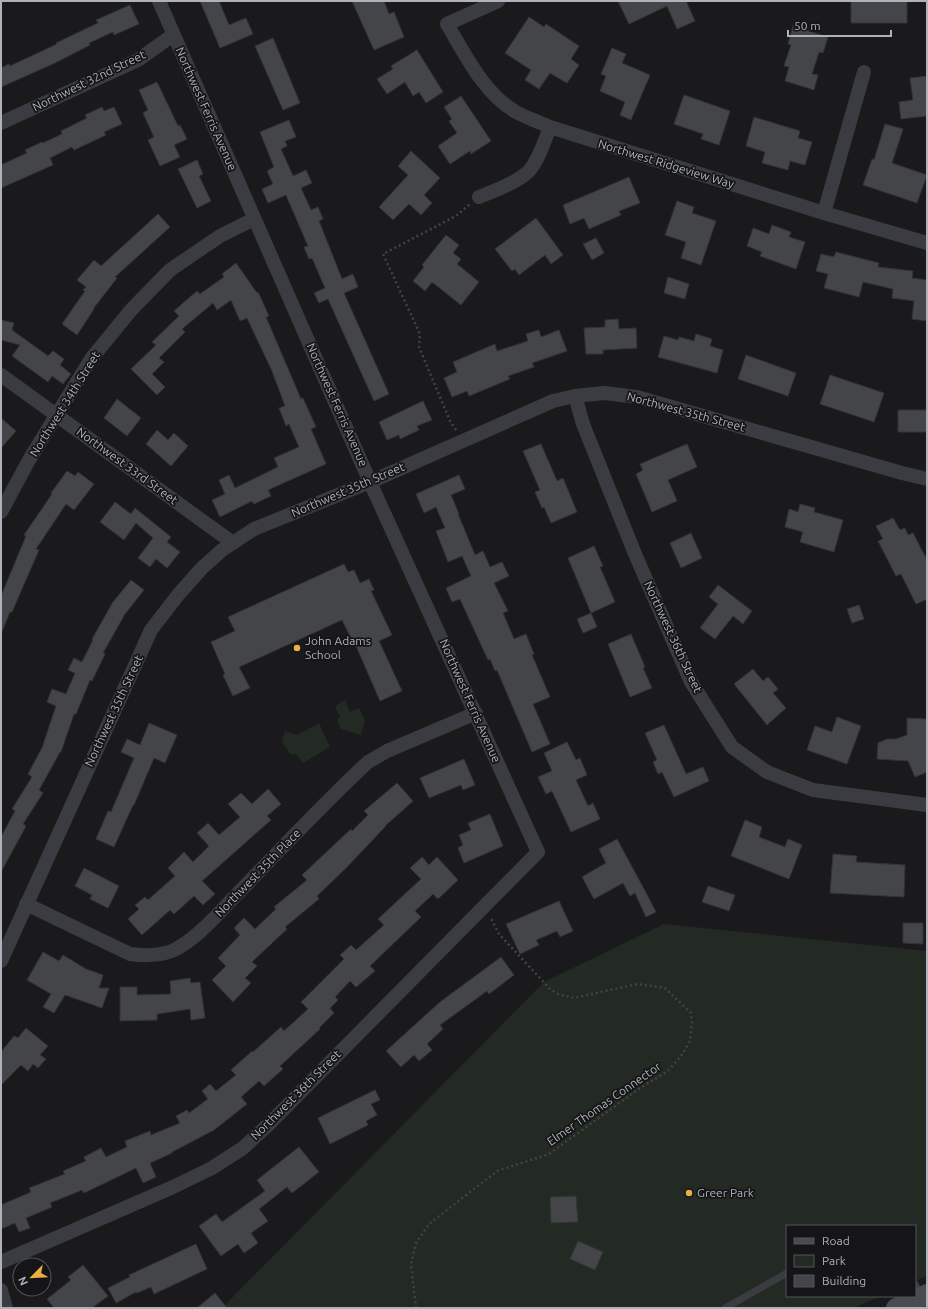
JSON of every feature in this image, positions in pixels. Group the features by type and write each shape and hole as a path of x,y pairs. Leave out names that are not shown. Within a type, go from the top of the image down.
{"main road":[{"path":"896,1308 923,1295"}],"street":[{"name":"Northwest Ferris Avenue","path":"159,1 370,482 538,852"},
{"name":"Northwest Ridgeview Way","path":"498,1 447,24 466,57 493,95 516,112 550,127 927,244"},
{"name":"Northwest 32nd Street","path":"1,123 138,60 174,35"},
{"path":"824,213 864,72"},
{"path":"479,198 511,184 529,171 542,148 550,127"},
{"name":"Northwest 34th Street","path":"1,512 29,460 91,359 131,310 170,270 220,236 254,218"},
{"name":"Northwest 33rd Street","path":"1,375 233,543"},
{"name":"Northwest 35th Street","path":"1,961 151,630 178,595 202,568 222,550 254,529 370,482 553,401 575,396 604,393 637,397 887,469 927,479"},
{"name":"Northwest 36th Street","path":"575,396 583,424 635,554 691,682 732,747 767,772 813,790 927,805"},
{"name":"Northwest 35th Place","path":"26,904 130,954 158,955 172,950 186,942 216,916 368,762 387,751 476,713"},
{"name":"Northwest 36th Street","path":"1,1262 173,1187 212,1168 243,1148 269,1124 538,852"},
{"path":"1,1290 6,1308"}],"lane":[{"path":"724,1308 786,1274"}],"path":[{"path":"464,440 450,421 419,347 420,334 383,254 456,216 479,198"},
{"name":"Elmer Thomas Connector","path":"416,1308 411,1264 416,1243 429,1224 497,1171 549,1154 640,1088 668,1071 681,1056 690,1041 692,1023 691,1013 665,988 637,984 574,998 558,994 550,989 499,934 485,905"}],"green space":[{"path":"345,700 350,712 359,708 365,721 361,735 341,729 337,720 340,717 335,706"},
{"path":"319,723 330,747 303,763 297,755 290,754 282,742 285,731 297,735"},
{"name":"Greer Park","path":"664,924 927,951 927,1276 916,1281 916,1225 786,1225 786,1297 879,1297 854,1308 222,1308 544,982"}],"building":[{"path":"200,1 219,1 229,25 246,18 253,34 220,48"},
{"path":"352,1 384,1 389,14 394,12 404,37 374,50"},
{"path":"618,1 686,1 695,21 677,29 667,6 629,24"},
{"path":"851,1 907,1 907,23 851,23"},
{"path":"130,5 139,24 114,35 113,32 89,43 90,45 55,63 1,87 1,68 9,64 10,66 57,44 56,43 98,23 96,20"},
{"path":"529,17 544,27 546,24 579,46 571,59 579,65 567,83 550,73 539,89 525,80 531,70 505,53"},
{"path":"793,26 828,37 823,53 819,52 812,74 818,75 814,90 785,81 789,67 784,66 791,45 788,44"},
{"path":"273,38 300,103 283,110 255,46"},
{"path":"612,48 626,54 622,63 650,75 631,120 620,115 625,102 600,91 606,76 601,74"},
{"path":"417,50 443,92 426,103 419,92 413,96 405,82 387,94 377,79 393,69 391,66"},
{"path":"927,76 927,116 901,119 899,102 913,100 910,78"},
{"path":"157,82 178,126 180,125 187,139 174,145 180,157 160,166 148,140 154,137 143,113 148,110 139,90"},
{"path":"684,95 730,111 719,145 701,139 703,134 674,124"},
{"path":"461,96 491,141 471,154 470,151 450,164 438,146 457,133 449,121 452,119 444,107"},
{"path":"102,107 104,111 114,107 122,124 104,132 106,135 74,150 72,147 50,158 53,165 1,188 1,165 27,153 25,150 62,134 61,131 87,118 85,115"},
{"path":"754,117 800,131 798,138 812,142 805,165 790,161 788,170 762,163 765,152 746,146"},
{"path":"289,120 296,137 285,141 287,146 281,149 293,176 306,170 312,183 301,188 311,210 318,207 323,219 319,221 342,279 353,274 358,287 344,293 389,394 374,401 328,299 319,303 314,293 325,288 312,258 309,259 304,247 308,246 286,195 268,203 262,189 273,184 267,171 274,167 260,132"},
{"path":"885,124 903,129 892,163 927,175 917,203 863,185 872,159 874,160"},
{"path":"411,151 440,178 424,195 432,203 421,215 409,204 393,220 379,207 408,175 398,166"},
{"path":"197,160 203,174 199,176 211,201 197,208 178,169"},
{"path":"629,177 640,203 619,211 621,215 589,229 584,218 570,224 563,205"},
{"path":"677,201 694,207 692,213 716,221 701,265 681,258 686,242 665,235"},
{"path":"158,214 170,227 115,277 117,278 93,309 77,335 62,324 85,291 83,290 86,287 77,280 94,260 101,266"},
{"path":"536,218 563,255 551,264 545,255 519,275 515,269 512,271 495,249"},
{"path":"772,225 791,232 789,237 805,242 796,269 760,256 762,252 747,246 753,228 769,234"},
{"path":"446,235 459,245 453,253 461,259 457,264 479,282 461,305 432,282 425,291 413,281 424,267 422,265"},
{"path":"596,238 604,253 592,260 583,244"},
{"path":"836,252 879,263 878,267 913,271 912,278 927,280 927,321 912,319 914,301 892,298 893,289 863,282 859,297 824,288 828,274 816,271 821,254 834,257"},
{"path":"236,263 257,293 258,292 269,316 266,317 301,399 303,398 316,427 311,429 326,464 268,490 271,496 254,504 252,501 220,517 212,500 225,494 219,480 229,475 235,488 278,467 274,458 299,447 289,424 286,426 279,408 285,406 272,371 247,318 240,321 231,300 217,310 213,303 182,329 185,332 159,358 164,362 152,374 165,387 157,395 131,369 156,345 152,342 179,316 174,311 197,291 200,294 224,277 222,274"},
{"path":"668,277 689,284 685,299 664,293"},
{"path":"618,319 619,329 636,328 637,348 603,350 603,354 586,354 584,328 605,327 605,320"},
{"path":"1,320 14,323 12,330 48,356 53,351 64,359 60,365 71,374 63,384 52,376 48,382 12,356 20,345 1,340"},
{"path":"539,330 541,337 559,330 567,351 532,363 534,367 508,376 510,379 469,396 467,391 452,397 444,378 457,372 453,362 495,344 497,351 528,341 526,334"},
{"path":"696,334 712,339 710,346 723,350 717,373 658,357 664,336 678,340 679,337 694,341"},
{"path":"746,355 796,373 788,396 738,379"},
{"path":"830,375 884,393 874,422 820,404"},
{"path":"117,399 141,418 127,436 104,418"},
{"path":"423,401 432,420 417,426 419,430 400,439 399,435 387,440 379,422"},
{"path":"898,410 927,410 927,432 898,432"},
{"path":"1,418 16,431 1,448"},
{"path":"157,430 168,440 174,433 188,446 171,466 146,444"},
{"path":"541,444 557,481 563,478 577,512 551,523 535,492 540,490 523,451"},
{"path":"687,444 697,467 668,480 677,501 652,512 636,474 643,470 640,464"},
{"path":"67,471 75,476 78,472 94,484 74,510 66,504 36,549 39,550 1,634 1,596 26,536 24,535"},
{"path":"459,475 465,489 451,495 458,514 475,555 483,551 490,567 502,562 509,576 494,583 508,611 503,613 514,639 526,634 534,654 532,655 550,697 533,704 550,744 532,752 497,670 495,671 490,659 488,660 460,599 452,602 446,588 471,576 462,556 448,562 436,531 445,528 436,507 424,513 416,494"},
{"path":"115,502 131,514 135,508 171,537 167,542 180,552 167,568 156,559 150,567 138,558 153,538 136,523 124,540 100,522"},
{"path":"800,504 815,508 814,512 843,520 834,552 800,542 803,532 785,527 789,509 798,512"},
{"path":"893,518 900,530 905,528 908,535 913,533 927,560 927,599 916,604 901,574 896,576 878,541 883,539 876,526"},
{"path":"691,533 702,558 681,568 670,543"},
{"path":"594,546 603,566 600,567 615,602 591,613 568,558"},
{"path":"344,564 348,572 354,570 360,583 369,579 374,590 371,591 392,635 379,641 402,691 380,701 353,639 352,640 342,620 239,667 250,688 233,696 223,675 225,674 211,642 235,631 228,617"},
{"path":"131,580 144,590 125,614 103,653 105,654 92,681 90,680 76,714 74,714 61,752 39,790 43,793 23,824 26,826 1,872 1,837 15,811 12,809 32,777 28,774 42,748 56,706 47,702 52,689 66,694 75,673 68,670 74,658 82,662 93,640 92,639 113,602"},
{"path":"718,585 752,611 743,624 733,616 715,639 700,628 718,604 709,597"},
{"path":"859,605 864,619 852,623 847,609"},
{"path":"591,613 597,627 583,633 577,619"},
{"path":"631,634 652,688 630,697 608,644"},
{"path":"753,669 763,681 768,677 778,689 773,693 786,708 767,725 734,684"},
{"path":"837,717 861,726 847,764 807,750 815,726 832,732"},
{"path":"907,718 927,719 927,772 915,777 908,761 877,759 878,743 887,739 896,739 907,735"},
{"path":"149,723 177,735 165,763 154,758 114,847 96,839 108,811 111,812 134,758 121,752 127,739 140,745"},
{"path":"664,725 686,774 703,767 709,781 674,797 662,772 658,774 653,762 657,760 645,733"},
{"path":"567,742 576,760 580,758 587,775 576,780 588,806 593,803 600,819 571,832 552,791 546,794 538,777 552,771 544,753"},
{"path":"464,759 475,785 463,790 461,785 429,798 420,778"},
{"path":"397,783 413,801 385,826 346,868 317,896 319,899 285,927 287,929 252,962 257,966 245,978 251,983 233,1002 212,980 226,966 218,958 240,935 234,928 244,918 255,929 276,909 274,907 307,880 302,875 368,815 364,811"},
{"path":"268,789 281,804 267,816 271,820 202,881 215,894 203,905 194,896 174,914 170,910 142,935 128,919 139,909 135,905 145,897 148,900 175,876 168,868 184,852 193,862 209,846 197,833 208,823 219,835 240,817 228,804 241,793 252,804"},
{"path":"490,814 503,846 464,863 458,848 463,845 459,835 471,830 468,823"},
{"path":"745,820 762,827 759,837 785,847 788,839 802,845 789,879 731,856"},
{"path":"617,839 656,912 646,917 635,893 630,896 623,883 594,899 582,877 606,863 599,849"},
{"path":"833,854 857,856 856,862 905,865 904,897 830,893"},
{"path":"422,857 429,865 437,857 458,880 438,899 433,894 415,911 421,917 370,966 375,971 356,987 350,981 335,997 338,1000 330,1008 334,1013 319,1028 320,1029 280,1066 283,1069 264,1086 259,1081 241,1097 247,1104 214,1130 150,1163 156,1177 143,1183 136,1168 84,1193 82,1190 50,1203 52,1207 26,1218 30,1228 19,1232 15,1223 1,1229 1,1205 31,1192 29,1188 65,1174 63,1171 86,1161 84,1157 101,1148 106,1157 127,1147 125,1141 150,1131 151,1135 180,1123 176,1116 187,1110 189,1113 208,1099 202,1091 210,1084 216,1091 236,1075 231,1070 281,1027 284,1031 308,1009 301,1002 344,959 340,955 351,945 356,950 384,925 378,919 421,879 410,868"},
{"path":"84,868 119,886 108,908 90,899 92,895 75,886"},
{"path":"708,886 735,895 729,911 702,902"},
{"path":"559,901 573,931 560,937 557,931 536,940 539,945 520,954 506,924"},
{"path":"903,923 923,923 923,944 903,943"},
{"path":"43,952 59,961 63,955 86,969 103,975 99,988 109,988 102,1008 65,995 54,1013 43,1007 51,994 27,980"},
{"path":"501,957 514,975 489,994 487,991 440,1025 443,1029 427,1044 432,1050 419,1061 414,1055 401,1067 386,1051 440,1002"},
{"path":"190,978 191,983 200,982 205,1018 191,1020 190,1009 157,1014 157,1020 120,1021 120,987 137,987 137,995 171,994 170,981"},
{"path":"26,1028 48,1046 40,1055 46,1059 38,1068 33,1064 28,1071 21,1065 1,1085 1,1052 14,1036 18,1038"},
{"path":"375,1090 380,1100 371,1104 377,1115 366,1121 368,1125 330,1144 318,1118"},
{"path":"299,1147 319,1172 292,1193 287,1187 259,1209 268,1221 251,1233 258,1243 244,1253 238,1244 221,1256 199,1226 216,1214 222,1222 265,1191 257,1180"},
{"path":"576,1196 578,1222 551,1223 550,1197"},
{"path":"578,1241 603,1252 595,1270 570,1259"},
{"path":"196,1244 207,1269 154,1294 151,1287 137,1293 136,1292 116,1303 108,1288 130,1277 129,1275"},
{"path":"83,1265 108,1296 92,1308 54,1308 47,1299 52,1297 52,1295 71,1280 68,1277"},
{"path":"215,1293 227,1308 197,1308"}],"place":[{"name":"John Adams School","path":"297,648"},
{"name":"Greer Park","path":"689,1193"}]}
